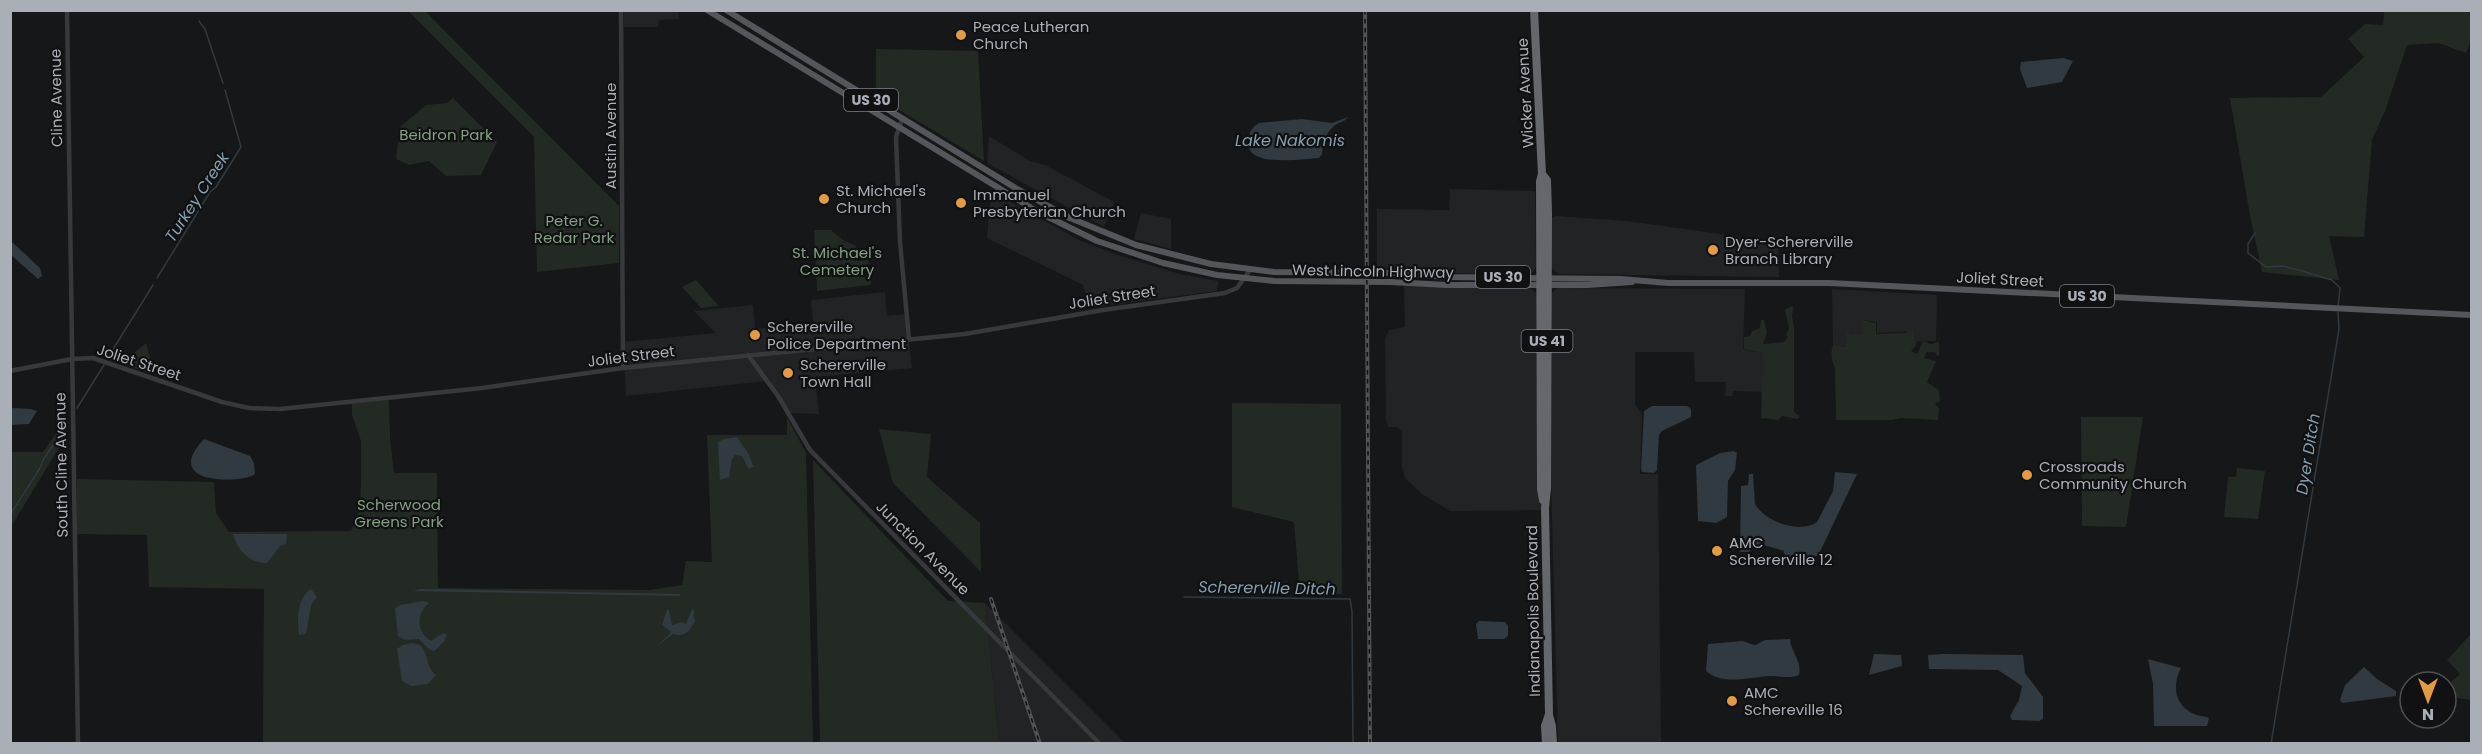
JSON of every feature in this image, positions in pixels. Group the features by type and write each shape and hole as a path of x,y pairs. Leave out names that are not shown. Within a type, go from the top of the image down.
{"highway":[{"name":"Wicker Avenue","path":"1534,10 1542,174 1540,181 1544,281"},
{"name":"Wicker Avenue","path":"1542,174 1547,180 1548,213 1544,281"},
{"path":"1541,195 1545,212 1548,213"},
{"name":"Indianapolis Boulevard","path":"1544,281 1541,489 1545,508 1548,714 1545,726 1546,744"},
{"name":"Indianapolis Boulevard","path":"1548,714 1552,726 1553,744"}],"main road":[{"name":"West Lincoln Highway","path":"707,10 1038,212 1089,237 1163,263 1244,278 1297,282 1544,281"},
{"name":"West Lincoln Highway","path":"726,10 1025,194 1099,231 1175,257 1250,270 1394,273 1623,285 1635,282"},
{"name":"Joliet Street","path":"1635,282 1829,283 2472,315"}],"street":[{"name":"Cline Avenue","path":"67,10 70,185"},
{"name":"Austin Avenue","path":"621,10 623,368"},
{"path":"902,119 896,137 900,242 909,339"},
{"name":"South Cline Avenue","path":"70,185 78,744"},
{"name":"Joliet Street","path":"10,371 72,359 99,360 222,402 271,410 482,388 623,368 965,334 1103,310 1225,293 1237,288 1250,270"},
{"name":"Junction Avenue","path":"748,356 778,396 810,450 1100,744"}],"shaded area":[{"path":"624,11 678,11 679,19 659,20 658,27 624,27"},
{"path":"989,136 1030,161 1045,165 1114,202 1104,227 987,163"},
{"path":"1450,189 1535,191 1536,267 1533,272 1528,274 1440,273 1377,268 1377,209 1449,210"},
{"path":"991,191 1081,241 1180,274 1218,281 1217,291 1089,308 1083,285 987,238"},
{"path":"1141,213 1171,219 1171,249 1134,239"},
{"path":"1556,216 1627,221 1778,242 1779,277 1558,274 1550,267 1551,218"},
{"path":"1404,286 1530,288 1537,294 1541,510 1450,511 1422,494 1405,478 1402,467 1402,432 1397,427 1389,427 1386,421 1385,339 1389,330 1405,327"},
{"path":"1557,288 1745,289 1743,349 1763,353 1764,392 1734,391 1732,396 1725,396 1726,382 1695,382 1694,352 1635,352 1635,404 1642,414 1640,474 1658,474 1661,743 1558,743 1550,443 1551,294"},
{"path":"1832,289 1937,295 1936,341 1918,341 1915,344 1913,331 1877,333 1877,322 1862,320 1862,335 1852,335 1849,332 1845,347 1833,345"},
{"path":"885,292 887,316 906,314 912,368 815,377 819,414 788,413 767,381 626,396 623,342 716,333 694,311 753,305 755,329 813,323 811,300"},
{"path":"985,603 1125,743 999,743"}],"green space":[{"name":"Peter G. Redar Park","path":"408,11 425,11 619,206 619,263 537,272 534,137"},
{"path":"2384,11 2471,11 2471,40 2466,53 2439,43 2407,45 2385,111 2372,140 2364,237 2329,236 2339,280 2262,272 2230,98 2321,97 2364,57 2348,39 2365,24 2383,25"},
{"path":"876,49 978,51 984,161 876,96"},
{"name":"Beidron Park","path":"453,98 497,142 481,175 446,176 429,161 409,165 396,159 400,127 426,105 447,103"},
{"name":"St. Michael's Cemetery","path":"814,230 831,230 843,240 856,246 857,261 868,260 869,263 864,266 862,272 864,277 871,280 871,285 817,291"},
{"path":"696,280 719,306 701,308 682,287"},
{"path":"1792,306 1794,412 1800,416 1798,419 1782,416 1778,420 1761,418 1763,353 1744,349 1744,337 1750,336 1752,331 1760,328 1761,320 1764,320 1767,332 1763,344 1784,342 1788,337 1786,335 1789,328 1785,310"},
{"path":"1862,320 1876,323 1876,334 1906,333 1910,329 1913,331 1916,346 1911,351 1917,354 1923,341 1931,344 1939,342 1939,355 1937,356 1935,352 1927,352 1924,358 1936,361 1927,382 1939,390 1940,401 1935,404 1939,408 1938,420 1901,418 1836,420 1835,368 1832,348 1833,345 1845,347 1847,331 1852,335 1861,335"},
{"path":"146,343 155,375 125,365 129,357"},
{"name":"Scherwood Greens Park","path":"389,398 394,473 437,473 438,588 650,590 682,585 686,561 712,562 707,435 787,435 787,417 806,453 813,743 263,743 264,589 149,587 147,535 77,534 77,479 214,482 216,513 229,532 351,531 360,509 361,480 361,441 352,415 352,402"},
{"path":"1232,403 1341,404 1342,594 1300,594 1294,522 1232,507"},
{"path":"2081,417 2143,417 2126,527 2082,526"},
{"path":"66,419 66,436 11,527 11,452 43,452"},
{"path":"879,429 931,434 927,477 980,523 981,572 893,483"},
{"path":"813,460 948,601 985,603 999,743 820,743"},
{"path":"2237,468 2265,471 2258,519 2224,517 2228,477 2236,477"},
{"path":"2470,635 2472,636 2471,700 2458,698 2458,676 2460,674 2447,660"}],"water":[{"path":"2063,58 2073,61 2062,82 2027,88 2020,69 2021,62"},
{"name":"Lake Nakomis","path":"1348,117 1335,125 1328,133 1319,158 1265,159 1256,156 1250,150 1249,136 1252,129 1259,123 1302,119 1332,123"},
{"path":"11,241 40,268 42,276 38,279 11,255"},
{"path":"1652,406 1687,406 1691,409 1691,417 1662,431 1659,435 1657,470 1654,473 1642,472 1641,469 1644,411"},
{"path":"11,408 37,411 29,424 11,425"},
{"path":"737,437 754,467 748,468 742,456 735,455 732,459 729,477 720,480 718,442"},
{"path":"204,439 250,456 254,463 255,474 223,480 198,474 192,466 193,455"},
{"path":"1734,451 1737,453 1735,470 1728,481 1727,517 1716,523 1698,521 1696,465 1720,453"},
{"path":"1835,472 1857,474 1818,556 1785,556 1784,551 1760,544 1749,552 1740,552 1741,486 1748,485 1749,474 1753,474 1755,504 1760,510 1775,521 1802,527 1817,522 1833,491"},
{"path":"233,534 287,534 286,544 280,546 267,563 255,561 245,555"},
{"path":"311,589 317,597 311,605 306,634 299,635 298,616 301,603"},
{"path":"421,589 680,594 680,596 413,591"},
{"path":"424,601 429,603 420,617 420,628 423,633 431,641 443,633 447,635 444,642 434,651 419,639 405,640 398,636 395,608"},
{"path":"692,609 695,612 693,615 695,621 687,633 673,634 656,647 670,634 670,631 662,625 667,610 669,610 672,625 681,622 686,624"},
{"path":"1479,621 1505,622 1508,626 1508,636 1504,639 1478,639 1476,624"},
{"path":"1790,639 1799,665 1799,675 1728,679 1713,676 1706,671 1708,644 1742,641 1755,645 1765,640"},
{"path":"412,643 418,644 425,651 429,666 436,675 428,684 411,686 402,681 397,649"},
{"path":"1874,654 1901,655 1902,666 1869,675"},
{"path":"1928,655 2023,655 2025,673 2043,697 2043,719 2039,721 2012,720 2010,716 2019,700 2022,686 1998,670 1929,669"},
{"path":"2148,659 2181,668 2176,681 2179,700 2187,710 2209,718 2207,726 2154,726 2153,684"},
{"path":"2364,667 2396,691 2396,696 2342,703 2340,700 2345,685"}],"waterway":[{"name":"Turkey Creek","path":"199,21 205,29 223,83"},
{"name":"Turkey Creek","path":"157,278 210,192 216,187 241,147 225,90"},
{"name":"Dyer Ditch","path":"2255,233 2248,244 2248,253 2266,267 2283,266 2332,280 2340,288 2338,307"},
{"name":"Turkey Creek","path":"107,359 153,285"},
{"name":"Dyer Ditch","path":"2271,744 2339,329 2338,312"},
{"name":"Turkey Creek","path":"77,408 104,365"},
{"name":"Turkey Creek","path":"10,515 68,423"},
{"name":"Schererville Ditch","path":"1184,597 1350,599 1353,744"}],"railway":[{"path":"1365,10 1370,744"},
{"path":"991,599 1040,744"}],"place":[{"name":"Peace Lutheran Church","path":"961,35"},
{"name":"St. Michael's Church","path":"824,199"},
{"name":"Immanuel Presbyterian Church","path":"961,203"},
{"name":"Dyer-Schererville Branch Library","path":"1713,250"},
{"name":"Schererville Police Department","path":"755,335"},
{"name":"Schererville Town Hall","path":"788,373"},
{"name":"Crossroads Community Church","path":"2027,475"},
{"name":"AMC Schererville 12","path":"1717,551"},
{"name":"AMC Schereville 16","path":"1732,701"}]}
